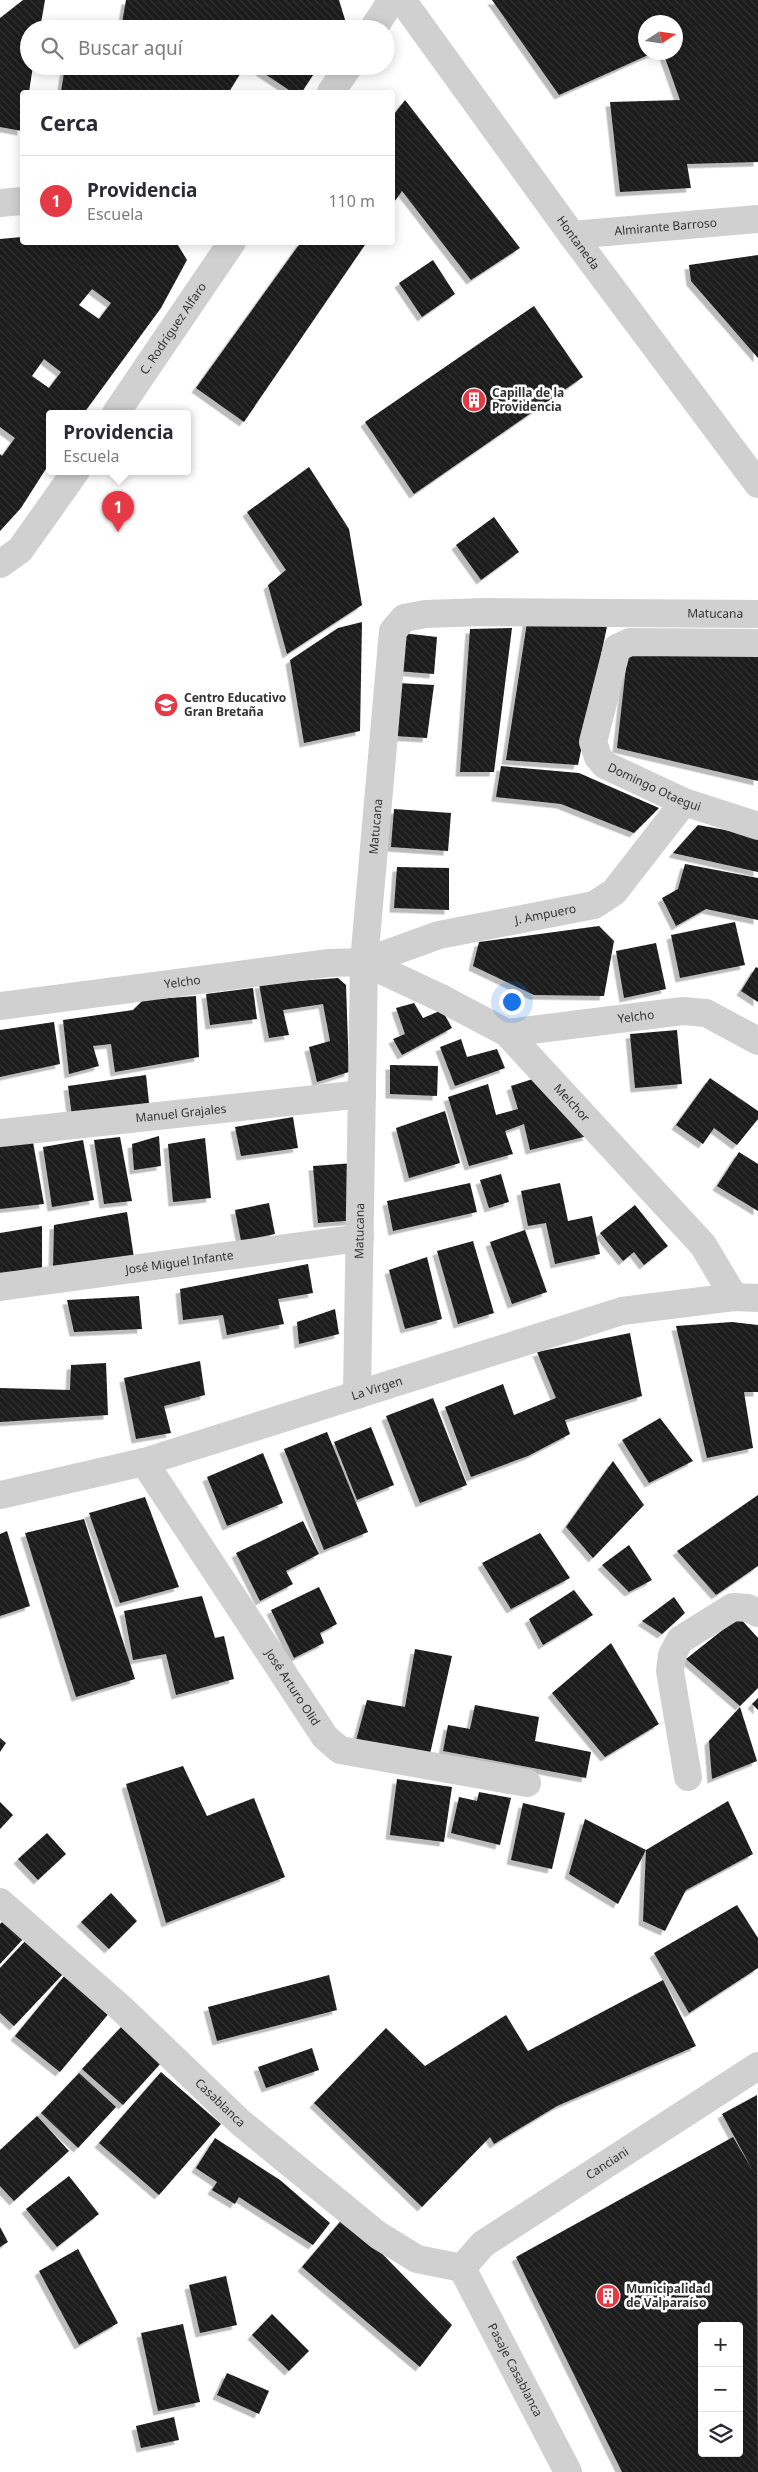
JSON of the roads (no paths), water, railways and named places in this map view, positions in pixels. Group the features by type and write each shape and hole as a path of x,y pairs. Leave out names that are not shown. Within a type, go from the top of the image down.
{"street":[{"path":"379,20 392,0"},
{"name":"Hontaneda","path":"402,0 572,235 758,484"},
{"path":"332,90 342,75"},
{"path":"0,203 20,201"},
{"name":"Almirante Barroso","path":"572,235 758,219"},
{"name":"C. Rodríguez Alfaro","path":"118,410 230,245"},
{"path":"0,564 20,550 73,475"},
{"name":"Matucana","path":"357,1395 364,962 393,631 404,618 425,614 486,612 758,614"},
{"name":"Domingo Otaegui","path":"758,643 630,642 617,648 593,742 598,757 606,765 684,802 758,826"},
{"name":"J. Ampuero","path":"364,962 439,935 594,905 614,892 684,802"},
{"name":"Yelcho","path":"0,1006 328,963 364,962"},
{"name":"Melchor","path":"364,962 443,999 507,1033 704,1245 746,1297"},
{"name":"Yelcho","path":"507,1033 683,1012 706,1013 758,1041"},
{"name":"Manuel Grajales","path":"0,1133 362,1094"},
{"name":"José Miguel Infante","path":"0,1287 360,1238"},
{"name":"La Virgen","path":"0,1495 144,1462 622,1311 746,1297"},
{"name":"José Arturo Olid","path":"144,1462 325,1737 340,1750 527,1783"},
{"path":"688,1777 670,1671 672,1655 680,1640 733,1607 748,1608 758,1614"},
{"name":"Casablanca","path":"0,1902 122,2009 240,2123 378,2235 417,2259 462,2268"},
{"name":"Canciani","path":"462,2268 483,2244 758,2066"},
{"name":"Pasaje Casablanca","path":"462,2268 568,2472"}],"place":[{"name":"Capilla de la Providencia","path":"474,400"},
{"name":"Providencia","path":"118,532"},
{"name":"Centro Educativo Gran Bretaña","path":"166,705"},
{"name":"Municipalidad de Valparaíso","path":"608,2296"}]}
